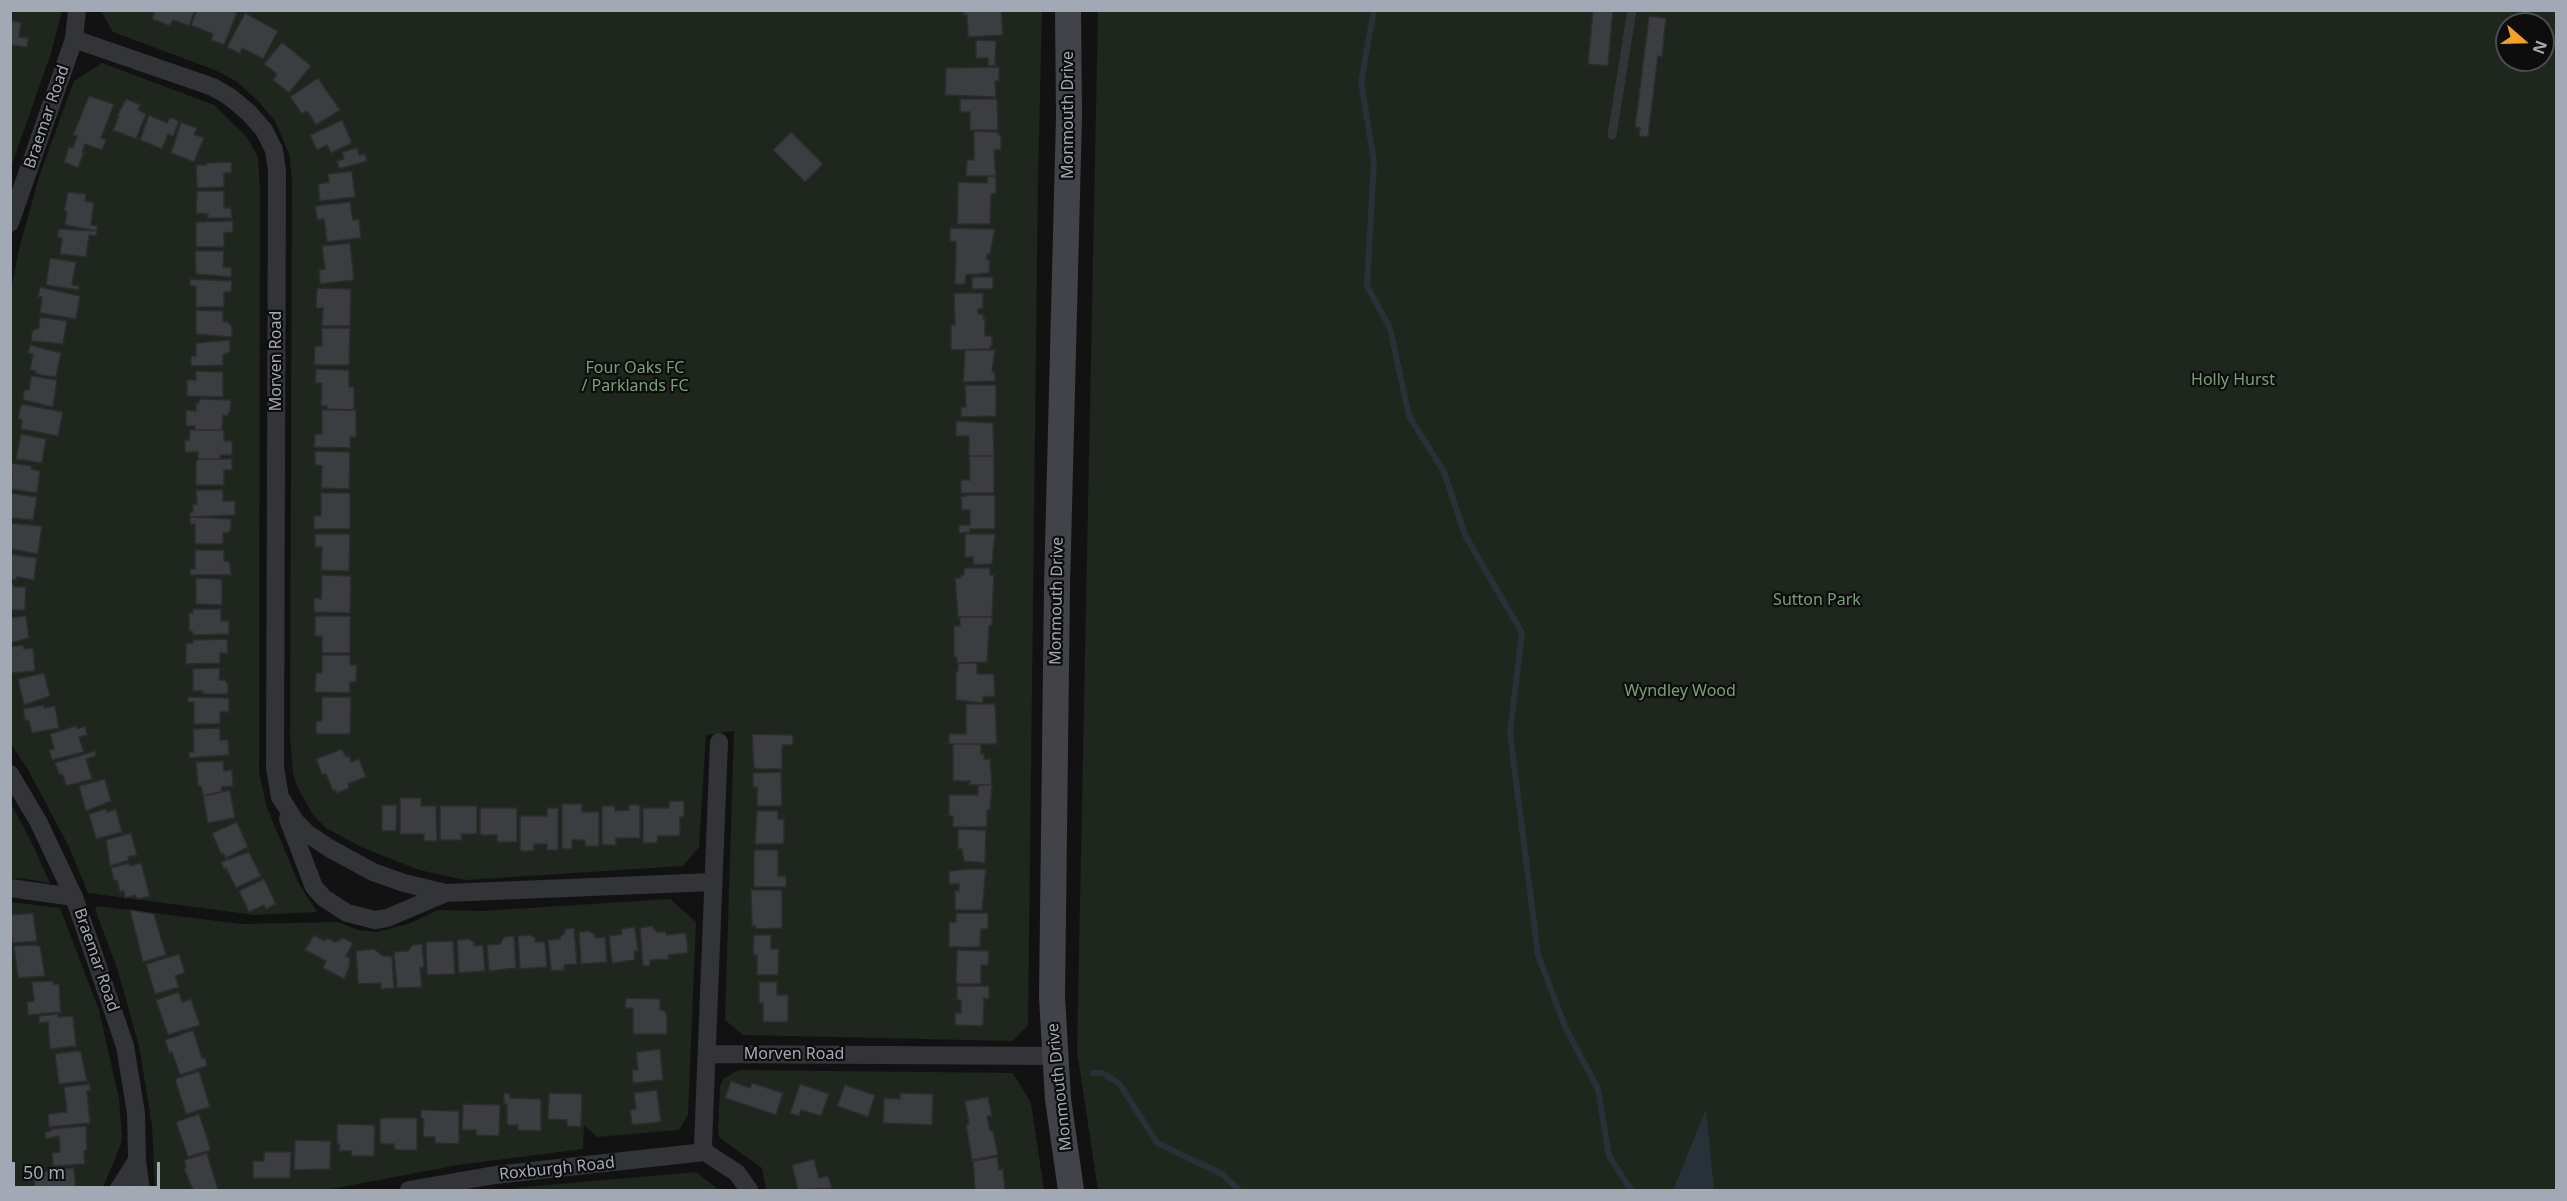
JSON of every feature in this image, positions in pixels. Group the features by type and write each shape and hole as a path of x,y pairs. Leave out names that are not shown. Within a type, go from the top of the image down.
{"street":[{"name":"Braemar Road","path":"10,223 74,39 77,10"},
{"name":"Monmouth Drive","path":"1068,10 1069,116 1052,903 1054,1056 1071,1191"},
{"name":"Morven Road","path":"74,39 213,87 230,97 249,113 264,130 274,150 277,171 275,768 285,808 314,887 338,908 361,918 387,918 446,893"},
{"path":"719,742 702,1130 705,1152 737,1173 749,1191"},
{"name":"Braemar Road","path":"10,774 38,821 74,897 125,1046 136,1113 137,1160 141,1191"},
{"name":"Morven Road","path":"285,808 308,834 351,861 404,883 446,893 713,882"},
{"path":"10,888 74,897"},
{"name":"Morven Road","path":"707,1054 1054,1056"},
{"name":"Roxburgh Road","path":"409,1191 495,1175 705,1152"},
{"path":"118,1191 137,1160"}],"lane":[{"path":"1612,135 1632,10"}],"green space":[{"path":"11,11 62,11 51,53 11,167"},
{"name":"Four Oaks FC / Parklands FC","path":"101,11 1042,11 1028,1025 1013,1041 743,1035 725,1020 734,731 706,735 699,847 683,866 466,880 419,870 361,847 326,828 313,815 298,788 293,773 290,737 292,180 289,154 275,121 236,81 215,70 113,32"},
{"name":"Sutton Park","path":"1098,11 2556,11 2556,1190 1098,1190 1077,1051"},
{"path":"102,63 214,105 246,136 258,157 260,190 259,772 267,808 299,884 317,912 255,915 88,893 69,847 27,768 11,744 11,290 19,249 40,174 74,81"},
{"path":"11,804 50,883 20,878 11,879"},
{"path":"670,899 696,922 688,1115 679,1130 597,1137 584,1125 583,1149 458,1165 326,1190 155,1190 152,1126 139,1046 118,971 95,909 97,906 241,924 338,922 358,930 377,932 408,924 438,910 482,911"},
{"path":"11,902 60,908 99,1010 119,1099 122,1136 121,1144 102,1190 11,1190"},
{"path":"739,1070 1013,1073 1031,1103 1044,1190 766,1190 762,1168 720,1138 718,1134 720,1086 724,1078"},
{"path":"696,1172 719,1190 499,1190 536,1186"}],"shaded area":[{"path":"1706,1109 1714,1190 1673,1190"}],"building":[{"path":"155,10 195,10 189,26 173,20 170,26 152,19"},
{"path":"197,10 232,10 237,13 224,45 211,40 213,34 191,25"},
{"path":"963,10 1001,10 1003,35 968,37 967,15 964,15"},
{"path":"1593,10 1613,10 1608,66 1588,64"},
{"path":"245,13 278,31 263,59 242,48 240,54 227,47"},
{"path":"1649,16 1666,18 1662,57 1658,56 1648,137 1639,136 1640,128 1635,127"},
{"path":"10,21 21,22 19,37 28,38 27,47 10,45"},
{"path":"976,40 996,41 995,65 988,66 988,58 976,58"},
{"path":"282,42 311,66 289,93 273,80 277,74 264,64"},
{"path":"999,67 999,81 995,81 996,97 945,95 946,68"},
{"path":"318,78 340,110 316,125 307,111 302,114 290,97"},
{"path":"89,96 114,104 101,138 106,140 102,150 85,144 78,168 64,162 69,147 73,148 77,136 73,135"},
{"path":"126,99 141,105 138,110 146,114 136,139 113,130"},
{"path":"960,99 997,99 998,130 970,130 970,112 960,112"},
{"path":"149,115 167,123 170,117 179,121 173,136 168,134 162,149 140,140"},
{"path":"342,120 352,143 331,153 327,145 317,150 310,135"},
{"path":"181,122 197,128 194,134 204,138 194,162 171,153"},
{"path":"974,131 998,132 998,135 1001,135 1001,150 994,150 996,176 966,176 967,160 974,160"},
{"path":"791,132 823,164 805,182 773,150"},
{"path":"357,148 359,155 365,154 367,161 339,169 337,161 344,159 342,152"},
{"path":"232,162 231,173 224,173 224,187 197,188 196,165"},
{"path":"352,171 355,197 320,201 318,184 329,182 328,174"},
{"path":"988,176 996,176 996,194 991,194 990,224 957,224 958,182 987,183"},
{"path":"197,191 224,191 224,208 231,208 232,218 207,218 208,214 196,213"},
{"path":"68,192 86,194 85,201 94,203 91,225 97,226 97,231 65,225 67,211 64,211"},
{"path":"350,202 353,220 359,219 361,238 327,242 324,219 317,220 315,206"},
{"path":"233,221 233,232 224,233 224,247 196,247 196,222"},
{"path":"950,228 995,229 990,254 987,254 987,260 990,260 989,273 966,275 965,284 955,284 956,242 950,241"},
{"path":"59,229 97,231 96,236 89,235 86,257 60,254 62,238 57,237"},
{"path":"350,243 354,280 320,284 319,270 325,269 322,246"},
{"path":"195,251 224,251 223,267 232,268 231,277 196,274"},
{"path":"50,258 76,262 72,285 79,286 78,290 46,285"},
{"path":"972,277 993,277 993,289 972,289"},
{"path":"190,279 232,281 231,292 224,292 224,307 196,307 196,286 190,286"},
{"path":"40,287 80,296 76,319 40,313 42,297 38,297"},
{"path":"317,288 351,289 350,326 322,326 323,308 316,308"},
{"path":"954,293 983,293 983,309 978,309 978,314 983,314 983,319 985,318 985,336 992,336 990,349 951,350 951,325 955,325"},
{"path":"196,310 223,311 223,322 228,322 232,327 232,337 196,334"},
{"path":"40,317 67,321 63,344 31,341 32,331 39,328"},
{"path":"322,328 350,328 349,365 314,365 315,346 322,346"},
{"path":"230,340 230,352 223,355 223,365 191,366 191,356 196,356 196,343"},
{"path":"30,345 61,353 56,377 36,374 36,371 30,370 33,354 28,353"},
{"path":"965,350 995,350 992,372 995,372 995,381 963,382"},
{"path":"316,369 349,370 349,387 354,387 354,410 328,409 327,406 321,406 322,383 315,383"},
{"path":"196,371 223,372 223,397 187,396 187,380 196,380"},
{"path":"31,376 57,380 53,407 23,400 24,390 29,390"},
{"path":"965,385 996,385 996,416 961,417 961,407 966,407"},
{"path":"199,399 231,400 230,411 227,416 223,415 222,430 195,430 195,426 186,426 186,410 196,411 196,403 199,403"},
{"path":"21,404 63,412 58,436 21,429 22,420 18,419"},
{"path":"322,410 356,410 356,437 350,437 350,448 314,447 315,434 322,434"},
{"path":"956,421 993,423 994,456 969,456 969,436 956,436"},
{"path":"190,430 224,430 224,441 232,441 232,455 220,455 220,459 198,459 198,452 185,452 185,440 189,440"},
{"path":"21,434 46,439 42,463 16,459"},
{"path":"315,451 350,452 349,489 321,488 322,466 315,465"},
{"path":"969,456 994,456 994,493 961,493 961,480 970,480"},
{"path":"198,459 232,459 232,470 224,470 224,485 196,485"},
{"path":"10,463 32,466 31,469 40,471 37,493 10,489 12,477"},
{"path":"196,490 223,490 223,501 235,501 235,515 190,517 193,504 197,504"},
{"path":"11,493 37,497 33,520 10,518"},
{"path":"321,493 350,493 350,529 314,529 314,516 321,516"},
{"path":"995,495 995,529 970,529 970,532 959,533 959,525 970,525 970,510 962,510 961,497"},
{"path":"190,517 231,519 231,530 223,533 223,544 195,544 195,524 190,524"},
{"path":"10,523 42,526 38,554 10,549"},
{"path":"315,534 350,534 349,571 321,570 322,547 315,547"},
{"path":"965,534 995,534 992,564 974,565 973,557 965,557"},
{"path":"195,550 224,550 224,561 230,564 231,575 190,575 190,569 195,569"},
{"path":"10,554 37,558 34,580 17,577 16,580 10,579"},
{"path":"964,568 990,568 990,575 994,575 992,617 958,617 955,578 961,578 961,575 964,575"},
{"path":"322,575 351,576 350,613 314,612 314,598 321,599"},
{"path":"196,578 222,579 222,605 196,604"},
{"path":"10,584 14,584 14,587 26,587 25,610 10,610"},
{"path":"193,609 221,609 221,621 229,621 229,634 193,635 192,631 189,631 189,613 193,613"},
{"path":"26,616 29,638 10,643 10,618"},
{"path":"315,616 350,616 350,653 322,653 322,636 315,636"},
{"path":"960,617 992,617 992,625 989,626 987,662 957,663 957,657 954,657 954,626 960,626"},
{"path":"227,639 228,653 220,653 220,663 186,664 186,643 193,643 193,640"},
{"path":"23,645 24,649 33,648 35,671 10,673 10,647"},
{"path":"322,655 350,655 350,665 357,665 356,682 350,682 350,693 315,692 316,673 322,673"},
{"path":"958,663 977,663 977,674 994,674 995,696 983,697 983,703 956,700"},
{"path":"220,668 219,680 225,680 228,684 228,694 203,694 203,691 193,691 193,669"},
{"path":"44,673 50,696 24,705 18,679"},
{"path":"188,697 229,698 229,712 220,712 220,724 194,724 194,702 188,702"},
{"path":"322,697 351,697 350,734 316,734 316,721 322,721"},
{"path":"966,704 995,704 997,744 949,744 949,734 966,734"},
{"path":"44,705 44,708 55,706 59,728 32,733 29,721 25,720 23,709"},
{"path":"76,726 77,729 85,726 87,735 79,737 84,752 52,760 49,750 54,749 50,734"},
{"path":"220,728 220,740 228,740 229,755 189,758 189,752 194,752 193,729"},
{"path":"752,734 793,735 793,745 782,745 782,769 754,767"},
{"path":"953,744 981,744 981,754 984,753 984,759 990,759 992,785 969,785 970,781 953,781"},
{"path":"342,749 351,762 359,759 366,777 348,784 349,788 337,793 333,791 326,774 322,775 316,759"},
{"path":"95,751 96,756 86,759 92,779 66,786 63,775 59,774 55,763"},
{"path":"223,761 224,771 232,770 233,786 221,787 222,792 203,796 201,786 198,786 196,762"},
{"path":"781,772 782,806 757,806 757,787 753,787 753,773"},
{"path":"105,779 111,801 86,811 79,786"},
{"path":"978,785 992,785 990,810 987,810 987,827 953,827 953,816 949,816 949,795 978,795"},
{"path":"230,790 235,818 208,823 203,796"},
{"path":"400,798 421,798 421,806 436,806 437,841 424,841 424,834 400,834"},
{"path":"669,801 684,801 684,817 680,817 680,836 658,836 657,843 643,843 643,808 669,808"},
{"path":"562,804 582,804 582,812 599,812 599,846 585,846 585,840 572,840 572,849 562,849"},
{"path":"382,805 397,805 396,831 382,831"},
{"path":"629,805 640,805 640,838 616,838 616,845 602,845 602,806 615,806 615,811 629,810"},
{"path":"440,806 477,806 477,834 461,834 462,840 440,840"},
{"path":"480,808 517,808 517,842 497,842 497,835 480,835"},
{"path":"547,808 558,808 558,850 547,850 547,844 534,844 534,851 520,851 520,816 547,816"},
{"path":"106,809 107,812 116,809 122,832 96,839 89,814"},
{"path":"757,811 778,811 778,819 784,819 784,844 755,844"},
{"path":"237,822 248,847 226,858 223,853 221,854 212,833"},
{"path":"958,829 986,830 985,863 964,861 962,849 958,849"},
{"path":"131,833 137,855 110,866 106,840"},
{"path":"754,850 778,850 778,876 786,876 786,887 754,887"},
{"path":"249,852 261,876 236,888 221,862"},
{"path":"129,863 130,866 141,863 150,896 137,899 135,895 125,898 124,891 120,892 111,868"},
{"path":"986,869 982,910 955,910 955,890 959,891 959,884 949,884 949,871"},
{"path":"264,879 276,904 266,909 264,905 249,912 239,891"},
{"path":"751,890 782,890 782,928 756,929 756,926 752,926"},
{"path":"130,910 154,914 166,955 143,962"},
{"path":"33,913 37,941 12,943 10,915"},
{"path":"956,913 988,913 988,929 981,929 980,947 949,947 949,922 956,922"},
{"path":"652,926 657,932 666,932 666,935 686,933 688,953 668,955 669,959 650,960 650,966 643,966 640,928"},
{"path":"635,927 638,951 634,951 635,960 612,963 609,936 622,934 621,929"},
{"path":"574,928 577,964 564,965 564,970 551,971 548,940 560,939 565,929"},
{"path":"589,931 594,934 595,938 605,937 607,962 581,964 579,932"},
{"path":"314,935 325,941 327,938 335,942 343,938 353,943 346,956 350,958 344,979 323,968 326,961 305,950"},
{"path":"530,935 535,938 535,942 545,942 547,967 520,969 518,936"},
{"path":"754,935 771,935 771,949 779,949 778,975 757,975 757,955 753,955"},
{"path":"514,936 516,968 489,971 487,945 500,944 504,937"},
{"path":"469,939 474,942 474,946 483,945 485,971 459,973 457,940"},
{"path":"453,941 455,974 427,975 426,942"},
{"path":"422,944 424,967 420,968 422,987 397,988 394,952 408,951 412,945"},
{"path":"14,946 40,946 45,976 18,978"},
{"path":"374,949 383,956 392,956 394,988 381,989 381,983 358,984 356,951"},
{"path":"957,950 989,951 988,965 981,965 981,984 956,984"},
{"path":"179,954 185,973 175,976 179,987 155,994 146,964"},
{"path":"53,981 53,984 59,984 61,1012 28,1015 27,1002 34,1001 32,982"},
{"path":"759,982 777,982 777,995 788,995 788,1022 763,1022 763,1003 759,1003"},
{"path":"957,986 989,986 989,999 984,998 983,1026 955,1025 955,1013 961,1013 961,1000 957,1000"},
{"path":"179,992 182,1002 191,999 200,1025 168,1035 156,1000"},
{"path":"626,998 660,999 660,1010 664,1010 667,1015 667,1034 633,1034 633,1008 625,1008"},
{"path":"58,1014 58,1017 73,1016 76,1046 50,1049 48,1022 39,1023 39,1016"},
{"path":"193,1030 207,1066 180,1075 165,1040"},
{"path":"660,1049 663,1080 633,1083 632,1070 638,1070 636,1052"},
{"path":"81,1052 87,1081 59,1084 55,1054"},
{"path":"199,1071 210,1107 186,1114 175,1079"},
{"path":"731,1081 750,1088 752,1083 783,1093 776,1115 725,1098"},
{"path":"90,1084 90,1091 87,1091 90,1123 49,1127 48,1114 67,1112 64,1087"},
{"path":"800,1084 829,1094 821,1116 801,1110 799,1116 790,1113"},
{"path":"845,1085 875,1095 868,1117 837,1106"},
{"path":"657,1090 661,1122 632,1125 630,1110 636,1109 634,1093"},
{"path":"504,1093 510,1094 510,1098 541,1099 541,1131 518,1130 518,1125 507,1125 507,1104 504,1104"},
{"path":"549,1093 582,1094 581,1127 567,1126 567,1120 548,1119"},
{"path":"900,1093 933,1094 932,1125 883,1123 884,1098 900,1099"},
{"path":"988,1097 992,1116 987,1116 998,1155 972,1160 965,1101"},
{"path":"463,1104 500,1105 499,1136 476,1135 476,1130 462,1130"},
{"path":"421,1110 459,1111 459,1144 435,1143 435,1137 423,1137 424,1119 421,1118"},
{"path":"199,1114 211,1150 188,1157 176,1122"},
{"path":"380,1118 417,1118 417,1150 395,1150 394,1144 380,1144"},
{"path":"337,1124 375,1125 374,1156 351,1156 352,1151 339,1151"},
{"path":"86,1126 85,1164 53,1166 52,1153 60,1152 59,1136 46,1139 45,1132 51,1129"},
{"path":"295,1140 331,1141 330,1169 294,1170"},
{"path":"264,1152 291,1152 290,1178 253,1178 253,1161 264,1161"},
{"path":"207,1153 218,1190 193,1190 184,1169 186,1168 184,1160"},
{"path":"997,1157 999,1170 1003,1169 1005,1190 975,1190 973,1161"},
{"path":"814,1159 819,1178 828,1176 832,1188 798,1190 792,1165"},
{"path":"74,1168 76,1190 49,1190 48,1186 35,1188 33,1173"}],"waterway":[{"path":"1374,10 1361,82 1374,161 1367,286 1390,328 1409,416 1444,472 1465,535 1522,633 1510,733 1538,955 1566,1029 1598,1089 1609,1156 1631,1190"},
{"path":"1093,1073 1102,1073 1119,1083 1157,1143 1222,1174 1239,1190"}],"park label":[{"name":"Holly Hurst","path":"2233,380"},
{"name":"Wyndley Wood","path":"1680,691"}]}
